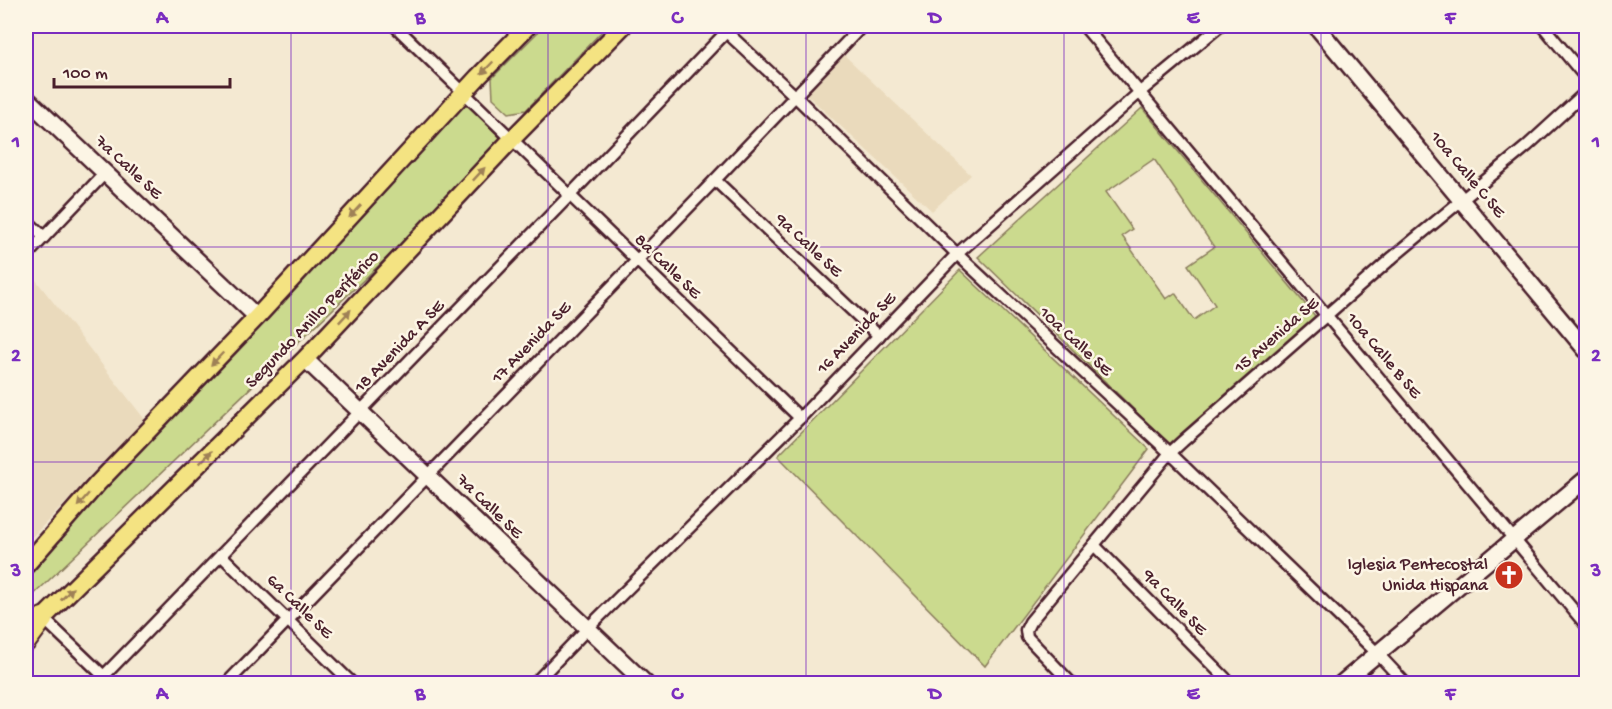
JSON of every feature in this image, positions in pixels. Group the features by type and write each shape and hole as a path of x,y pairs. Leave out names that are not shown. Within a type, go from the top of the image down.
{"highway":[{"path":"26,641 43,618"}],"main road":[{"path":"26,565 97,484 257,317 528,26"},
{"name":"Segundo Anillo Periférico","path":"26,635 305,359 512,139 623,26"}],"street":[{"path":"395,26 464,93"},
{"name":"17 Avenida SE","path":"226,684 862,26"},
{"name":"10a Calle B SE","path":"1084,26 1587,625"},
{"name":"16 Avenida SE","path":"534,684 800,418 957,254 1140,92 1220,26"},
{"name":"10a Calle C SE","path":"1316,26 1587,350"},
{"path":"1543,26 1587,78"},
{"name":"10a Calle SE","path":"726,28 957,254 1170,453 1377,653 1406,684"},
{"name":"18 Avenida A SE","path":"100,679 570,195 726,28"},
{"name":"15 Avenida SE","path":"1072,684 1027,637 1026,630 1030,621 1170,453 1587,92"},
{"name":"8a Calle SE","path":"464,93 800,418"},
{"name":"7a Calle SE","path":"26,98 257,317"},
{"path":"26,256 105,173"},
{"name":"9a Calle SE","path":"715,180 879,336"},
{"path":"26,220 44,237"},
{"name":"7a Calle SE","path":"305,359 646,684"},
{"path":"1341,684 1587,478"},
{"name":"9a Calle SE","path":"1094,545 1230,683"},
{"name":"6a Calle SE","path":"221,555 353,684"},
{"path":"43,618 100,679 112,684"}],"shaded area":[{"path":"842,53 971,175 932,211 805,93"},
{"path":"32,275 146,421 26,543 26,281"}],"green space":[{"path":"544,26 607,26 526,110 509,113 493,98 492,78"},
{"path":"465,101 506,144 26,602 26,577 110,474"},
{"path":"1142,108 1315,316 1169,444 978,257","holes":["1154,159 1214,247 1188,265 1215,305 1194,320 1175,293 1166,299 1122,236 1132,229 1106,192"]},
{"path":"960,270 1149,449 985,666 778,456"}],"place":[{"name":"Iglesia Pentecostal Unida Hispana","path":"1509,575"}]}
